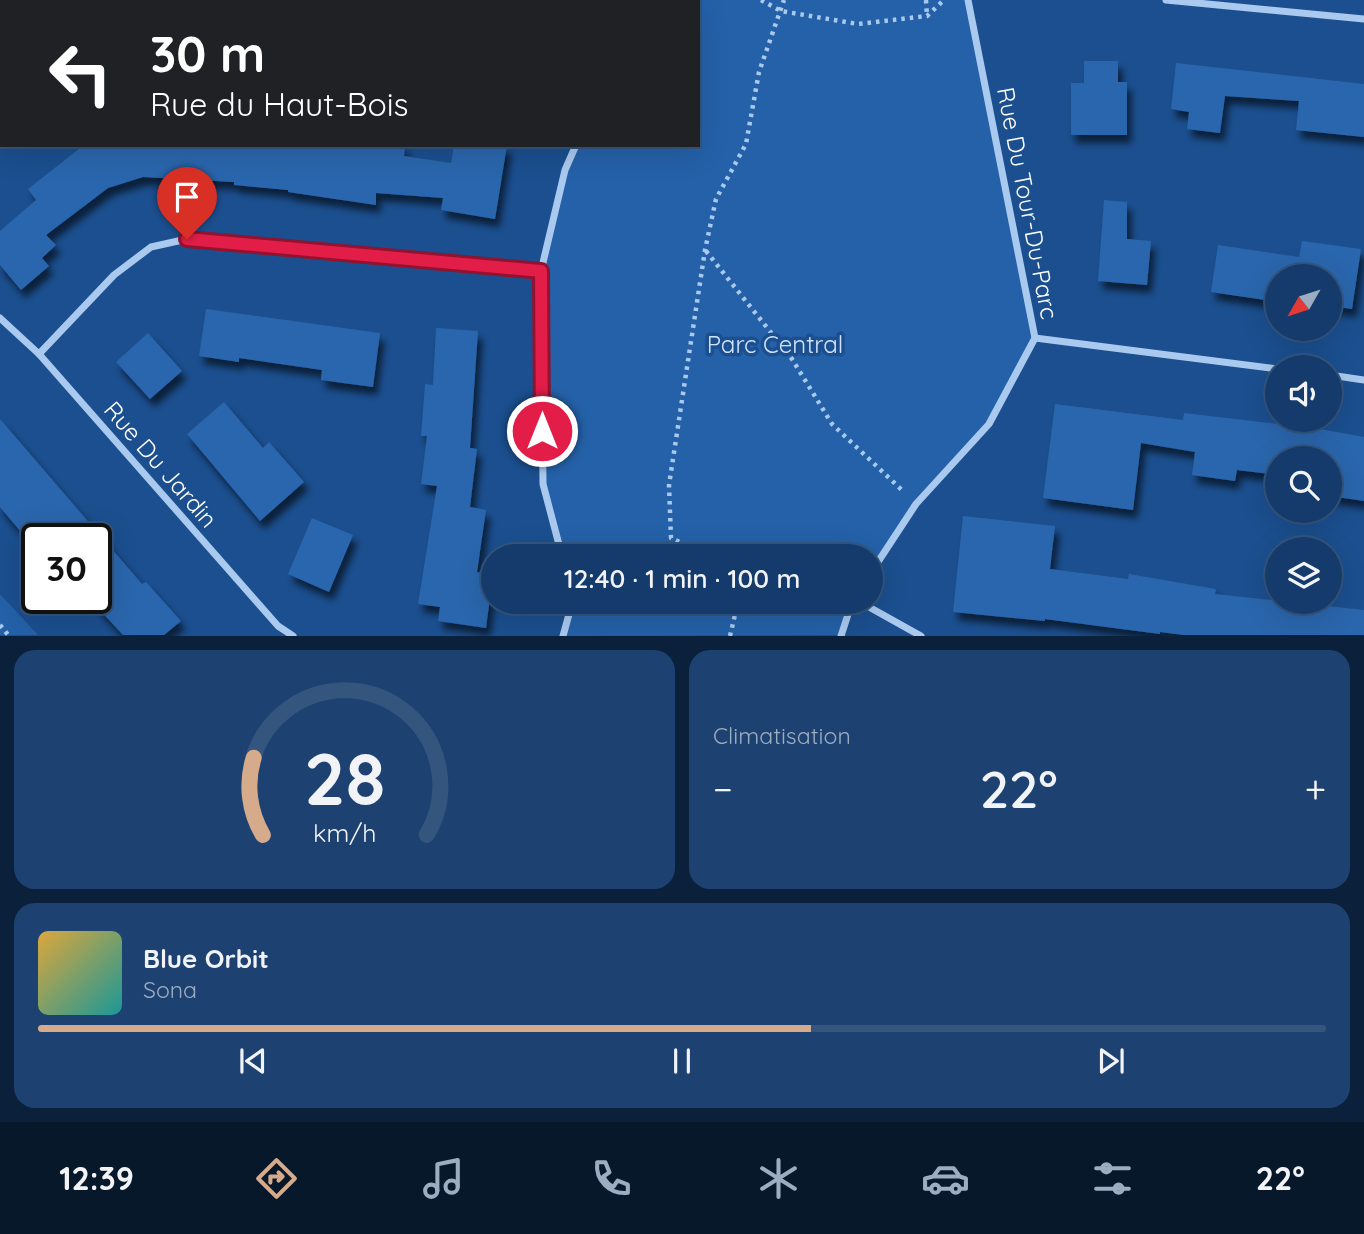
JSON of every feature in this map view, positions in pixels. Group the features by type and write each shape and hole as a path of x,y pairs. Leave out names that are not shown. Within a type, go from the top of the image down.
{"street":[{"name":"Rue Du Tour-Du-Parc","path":"883,555 916,504 989,424 1035,338 968,0"},
{"path":"1166,0 1364,19"},
{"path":"559,544 543,484 541,271 565,170 575,147"},
{"path":"39,354 114,275 151,247 187,239 541,271"},
{"name":"Rue Du Jardin","path":"0,318 39,354 278,626 293,635"},
{"path":"1035,338 1265,367"},
{"path":"1342,377 1364,380"},
{"path":"563,635 569,614"},
{"path":"841,635 848,614"},
{"path":"882,614 921,635"}],"path":[{"path":"761,0 781,11 858,24 926,16 944,0"},
{"path":"684,544 671,538 669,485 705,250 716,199 746,144 759,72 784,0"},
{"path":"926,0 926,16"},
{"path":"705,250 792,359 832,424 916,504"},
{"path":"730,635 735,614"},
{"path":"0,625 9,635"}],"green space":[{"name":"Parc Central","path":"700,0 968,0 1035,338 989,424 916,504 883,554 883,544 559,544 543,484 541,271 565,170 575,147 700,147"},
{"path":"0,594 38,635 0,635"},
{"path":"568,614 848,614 841,635 563,636"}],"building":[{"path":"1084,61 1118,61 1118,82 1127,82 1127,135 1071,135 1071,83 1084,83"},
{"path":"1176,63 1364,84 1364,137 1296,130 1299,101 1225,96 1220,133 1187,129 1189,112 1171,109"},
{"path":"81,147 405,147 404,156 451,163 454,147 507,147 495,219 441,210 443,198 376,193 376,205 288,190 234,185 234,182 143,177 108,188 46,235 56,245 42,258 49,266 21,290 0,265 0,231 36,200 28,189"},
{"path":"1104,200 1127,202 1127,239 1151,241 1147,285 1098,281"},
{"path":"1302,241 1361,249 1352,309 1342,308 1342,264 1265,264 1265,300 1211,292 1218,245 1299,257"},
{"path":"206,309 380,333 373,387 321,380 322,370 239,358 239,362 199,356"},
{"path":"436,328 478,331 470,448 477,449 470,507 486,510 477,572 481,573 481,614 488,614 486,628 438,621 440,607 418,604 437,486 421,484 427,436 421,436 425,384 433,385"},
{"path":"148,333 182,371 150,399 116,362"},
{"path":"224,402 263,448 269,442 304,482 260,521 187,434"},
{"path":"1055,404 1183,420 1184,413 1265,423 1265,432 1336,432 1364,437 1364,501 1342,498 1342,446 1265,446 1265,473 1237,470 1235,481 1192,475 1195,452 1141,443 1133,510 1043,498"},
{"path":"0,419 90,523 21,523 21,532 0,507"},
{"path":"963,516 1055,526 1050,569 1128,579 1129,574 1216,589 1215,594 1265,599 1265,614 1342,614 1342,608 1364,610 1364,635 1160,634 1045,619 953,612"},
{"path":"312,518 353,535 329,592 288,574"},
{"path":"112,549 142,584 146,582 181,621 164,635 123,635 103,614 112,614"}],"route":[{"path":"187,239 541,271 542,431"}]}
